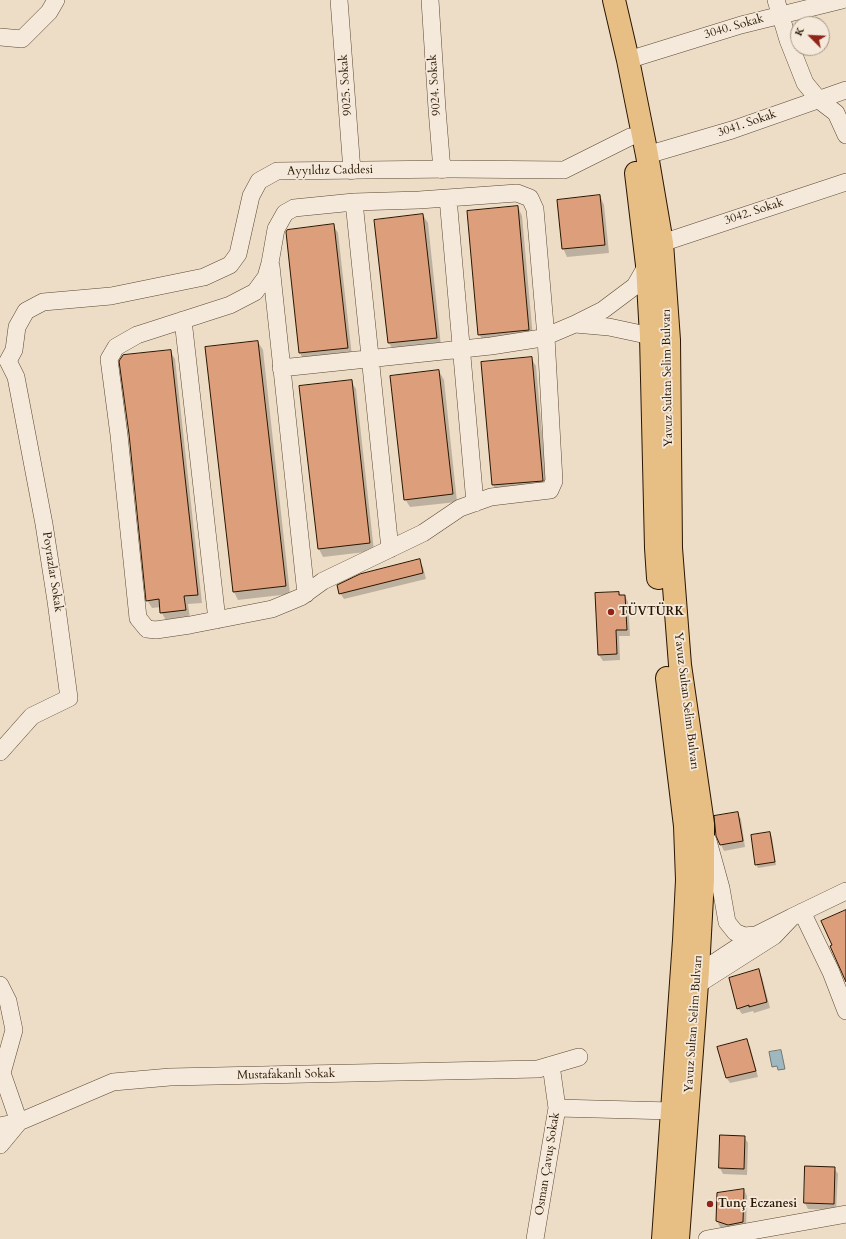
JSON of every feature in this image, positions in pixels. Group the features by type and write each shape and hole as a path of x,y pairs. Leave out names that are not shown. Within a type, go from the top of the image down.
{"main road":[{"name":"Yavuz Sultan Selim Bulvarı","path":"600,0 635,163 647,265 651,336 656,548 666,666 685,826 687,880 684,940 663,1239"},
{"name":"Yavuz Sultan Selim Bulvarı","path":"614,0 647,155 662,243 669,340 671,548 680,664 703,824 698,977 678,1239"}],"street":[{"path":"0,38 22,39 49,12 56,0"},
{"name":"9025. Sokak","path":"340,0 352,171"},
{"name":"9024. Sokak","path":"430,0 436,109 442,170"},
{"name":"3040. Sokak","path":"628,60 741,25 778,7 842,0"},
{"path":"778,7 788,40 805,83 819,100 836,113 846,135"},
{"name":"3041. Sokak","path":"647,155 732,130 846,90"},
{"name":"Ayyıldız Caddesi","path":"4,362 14,350 17,327 26,311 42,302 111,296 204,277 230,265 238,254 251,196 259,181 277,171 564,170 630,137"},
{"name":"3042. Sokak","path":"662,243 846,182"},
{"path":"516,193 530,198 535,209 546,337 554,481 550,490 491,497 460,508 423,533 323,581 301,597 272,609 156,630 147,629 138,618 119,435 109,359 116,346 137,335 230,305 255,292 266,277 276,229 285,213 294,208 354,202 448,198 516,193"},
{"path":"448,198 475,503"},
{"path":"354,202 390,549"},
{"path":"270,263 306,594"},
{"path":"281,368 491,346 546,337 603,310 635,286 647,265"},
{"path":"183,320 217,620"},
{"path":"575,324 609,327 651,336"},
{"name":"Poyrazlar Sokak","path":"0,752 32,716 69,698 44,524 16,376 4,362"},
{"path":"703,824 721,888 726,922 735,932 744,936 756,935"},
{"path":"698,977 712,964 756,935 846,892"},
{"path":"698,977 774,936 797,915"},
{"path":"797,915 831,972 846,1011"},
{"path":"0,985 8,1001 14,1030 2,1073 19,1122 0,1145"},
{"name":"Mustafakanlı Sokak","path":"0,1126 19,1122 113,1082 170,1078 538,1069 579,1057"},
{"name":"Osman Çavuş Sokak","path":"535,1239 557,1108 552,1065"},
{"path":"557,1108 672,1111"},
{"path":"707,1239 846,1214"}],"water":[{"path":"781,1050 785,1069 778,1070 777,1066 772,1067 769,1052"}],"building":[{"path":"600,195 605,245 562,249 557,200"},
{"path":"518,206 529,330 478,335 467,211"},
{"path":"423,214 437,338 388,343 374,220"},
{"path":"334,224 348,348 299,353 286,232 287,230"},
{"path":"258,341 286,586 233,592 205,347"},
{"path":"171,350 198,595 184,596 186,610 160,613 159,599 146,601 129,434 119,361 123,355"},
{"path":"532,357 543,481 492,485 481,362"},
{"path":"439,370 453,494 404,500 390,376"},
{"path":"352,380 370,543 318,549 299,386"},
{"path":"420,559 423,573 339,594 337,585 360,574"},
{"name":"TÜVTÜRK","path":"619,592 619,595 625,595 627,630 616,630 617,654 598,655 595,593"},
{"path":"738,812 743,841 720,845 716,836 714,816"},
{"path":"770,832 775,862 755,865 751,835"},
{"path":"846,910 846,982 821,921"},
{"path":"759,969 767,1002 737,1009 729,978"},
{"path":"747,1039 756,1071 726,1078 717,1047"},
{"path":"720,1135 745,1136 744,1169 719,1168"},
{"path":"805,1166 835,1167 834,1204 804,1203"},
{"path":"744,1189 743,1222 728,1225 716,1221 717,1193"}],"place":[{"name":"TÜVTÜRK","path":"611,612"},
{"name":"Tunç Eczanesi","path":"710,1204"}]}
